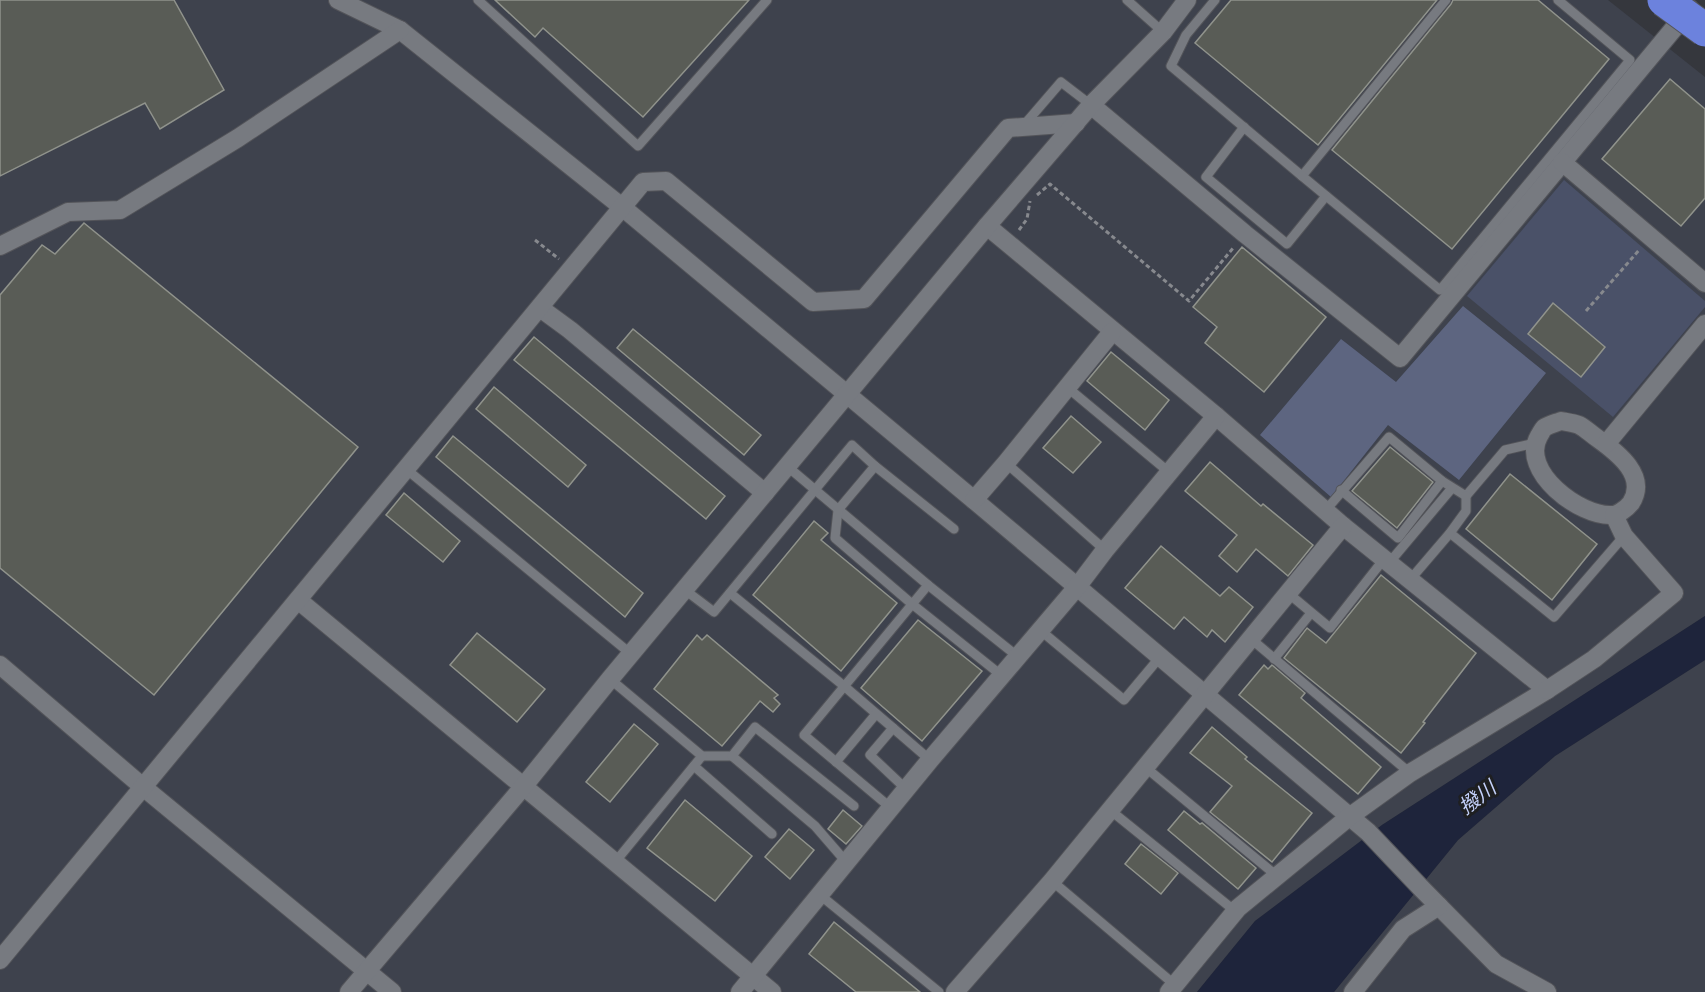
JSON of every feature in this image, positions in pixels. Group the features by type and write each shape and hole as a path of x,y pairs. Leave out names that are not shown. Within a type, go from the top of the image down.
{"street":[{"path":"338,0 400,30 622,207 1368,832 1496,964 1547,992"},
{"path":"349,992 523,787 987,226 1091,105 1163,32 1187,0"},
{"path":"1091,105 1245,234 1400,358 1687,13"},
{"path":"0,246 68,212 120,210 238,138 400,30"},
{"path":"3,950 143,787 643,182 666,181 813,302 864,299 1008,128 1076,123"},
{"path":"1562,162 1705,283"},
{"path":"987,226 1216,416 1342,526 1547,690"},
{"path":"540,308 570,330 765,494"},
{"path":"1606,444 1705,324"},
{"path":"974,500 1113,332"},
{"path":"740,992 1216,416"},
{"path":"1561,421 1579,425 1626,462 1636,479 1636,494 1628,507 1614,515 1582,508 1564,496 1545,478 1536,458 1535,443 1544,428 1561,421"},
{"path":"1172,988 1235,911 1349,817 1410,773 1594,659 1674,593 1624,536 1614,515"},
{"path":"955,992 1052,882 1342,526"},
{"path":"298,600 772,992"},
{"path":"0,665 143,787 392,992"},
{"path":"1353,992 1403,929 1439,906"}],"lane":[{"path":"478,0 639,146 767,0"},
{"path":"1127,0 1163,32"},
{"path":"1215,0 1186,35 1171,66 1440,290 1630,60 1558,0"},
{"path":"1302,176 1446,0"},
{"path":"1022,127 1061,82 1091,105"},
{"path":"1244,127 1206,177 1287,244 1326,196"},
{"path":"1068,388 1170,473"},
{"path":"1325,511 1389,436 1442,481 1466,496"},
{"path":"1409,581 1466,511 1466,496 1505,450 1535,443"},
{"path":"685,590 714,612 852,445 954,529"},
{"path":"1006,463 1105,550"},
{"path":"875,466 838,510 835,538 912,604 1001,675"},
{"path":"788,467 928,585 1017,656"},
{"path":"406,469 631,654"},
{"path":"1341,490 1398,538 1442,481"},
{"path":"1288,593 1330,628 1452,488"},
{"path":"1450,532 1554,616 1624,536"},
{"path":"891,808 804,735 928,585"},
{"path":"730,593 930,760"},
{"path":"1274,659 1311,612"},
{"path":"1040,630 1124,700 1160,657"},
{"path":"1250,638 1410,773"},
{"path":"610,679 702,756 732,756 815,826 847,863"},
{"path":"836,762 876,714"},
{"path":"732,756 755,727 854,806"},
{"path":"893,728 870,755 906,789"},
{"path":"616,861 702,756"},
{"path":"694,766 772,834"},
{"path":"1145,767 1276,876"},
{"path":"1110,810 1235,911"},
{"path":"1052,882 1172,988"},
{"path":"820,896 939,992"}],"path":[{"path":"1009,243 1027,219 1030,200 1050,184 1189,301 1245,234"},
{"path":"1586,311 1650,236"},
{"path":"535,240 570,269"}],"shaded area":[{"path":"0,0 1608,0 1705,77 1705,616 1382,825 1255,921 1197,992 0,992"},
{"path":"1564,180 1705,301 1705,307 1613,417 1467,296"},
{"path":"1463,306 1546,373 1459,480 1388,425 1331,497 1260,435 1341,339 1396,382"},
{"path":"1705,660 1705,992 1334,992 1458,840 1555,756"}],"water":[{"name":"撥川","path":"1705,616 1705,660 1555,756 1458,840 1334,992 1197,992 1255,921 1382,825"}],"building":[{"path":"0,0 174,0 224,90 160,129 145,103 0,176"},
{"path":"495,0 749,0 643,117 543,28 535,37"},
{"path":"1231,0 1437,0 1318,145 1195,43"},
{"path":"1453,0 1538,0 1609,59 1452,249 1332,150"},
{"path":"1670,79 1705,109 1705,198 1681,226 1602,159"},
{"path":"84,223 358,447 154,695 0,568 0,295 42,245 55,254"},
{"path":"1242,247 1326,317 1264,392 1205,343 1217,327 1193,307"},
{"path":"1553,303 1605,347 1581,377 1528,334"},
{"path":"633,329 761,435 744,455 617,348"},
{"path":"534,337 725,496 706,519 514,360"},
{"path":"1111,352 1169,400 1145,430 1087,381"},
{"path":"494,387 586,465 568,487 476,409"},
{"path":"1071,416 1101,442 1073,473 1043,448"},
{"path":"453,436 643,593 625,617 436,457"},
{"path":"1390,447 1433,482 1397,528 1352,491"},
{"path":"1210,462 1261,506 1263,504 1313,545 1288,576 1256,549 1237,572 1219,556 1237,535 1185,491"},
{"path":"1510,474 1597,544 1552,600 1466,529"},
{"path":"404,493 460,541 443,562 386,515"},
{"path":"814,521 828,533 821,540 897,603 841,671 753,595"},
{"path":"1161,546 1220,596 1229,587 1253,607 1225,642 1212,630 1207,637 1184,617 1174,629 1125,588"},
{"path":"1381,575 1476,653 1401,753 1284,658 1307,628 1326,643"},
{"path":"918,620 982,671 922,741 861,688"},
{"path":"477,633 545,689 517,722 450,665"},
{"path":"697,635 702,640 707,635 778,695 774,698 780,704 773,712 760,701 722,746 654,689"},
{"path":"1264,665 1268,669 1272,665 1305,693 1301,698 1381,767 1358,794 1239,695"},
{"path":"634,724 658,744 610,802 586,782"},
{"path":"1212,727 1247,757 1245,759 1312,813 1272,862 1210,812 1232,786 1190,753"},
{"path":"685,800 752,856 715,901 647,848"},
{"path":"843,810 862,826 846,844 828,829"},
{"path":"1184,811 1256,868 1238,889 1168,830"},
{"path":"789,829 814,850 790,879 765,857"},
{"path":"1141,844 1178,873 1161,894 1125,864"},
{"path":"834,922 920,992 856,992 809,954"}]}
